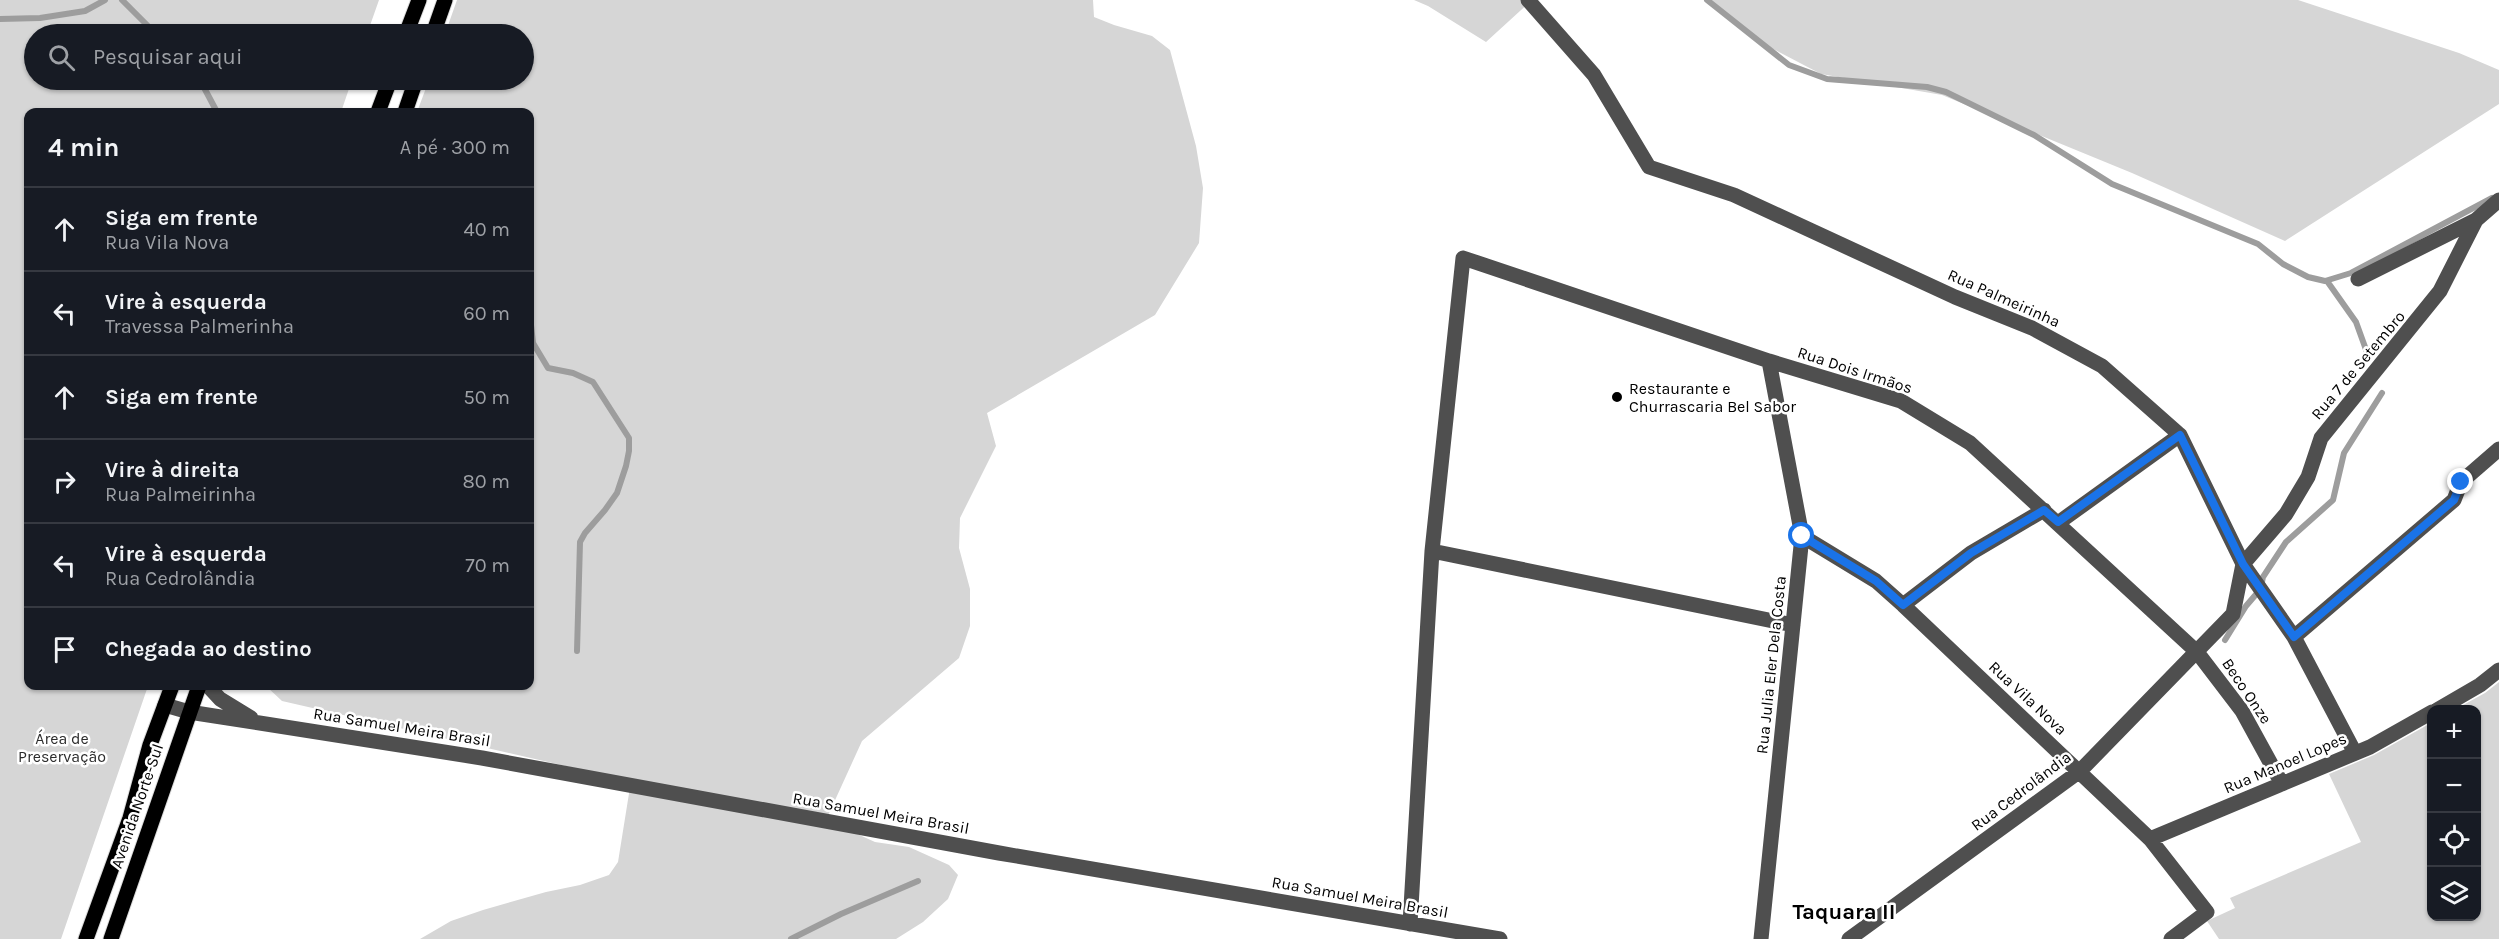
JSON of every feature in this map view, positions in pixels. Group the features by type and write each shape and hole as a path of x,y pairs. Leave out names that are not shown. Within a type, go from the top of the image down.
{"main road":[{"path":"410,24 419,0"},
{"path":"437,24 445,0"},
{"path":"380,108 386,90"},
{"path":"406,108 413,90"},
{"name":"Avenida Norte-Sul","path":"86,939 130,818 150,744 171,690"},
{"name":"Avenida Norte-Sul","path":"111,939 197,690"}],"street":[{"name":"Rua Palmeirinha","path":"1528,0 1594,75 1649,168 1734,195 1955,297 2032,328 2102,366 2180,435 2243,564 2294,637 2355,753"},
{"path":"2358,279 2476,220 2499,200"},
{"name":"Rua 7 de Setembro","path":"2197,652 2233,614 2243,564 2286,514 2308,477 2321,438 2440,291 2476,220"},
{"name":"Rua Dois Irmãos","path":"1432,551 1463,258 1769,361 1901,401 1970,443 2197,652"},
{"name":"Rua Julia Eler Dela Costa","path":"1761,939 1802,536 1769,361"},
{"path":"2058,522 2180,435"},
{"path":"2294,637 2454,500 2461,482 2499,449"},
{"path":"1903,605 1971,553 2044,510"},
{"name":"Rua Vila Nova","path":"1802,536 1876,581 2150,839 2207,912 2171,939"},
{"path":"1410,924 1432,551 1793,625"},
{"name":"Rua Cedrolândia","path":"1849,939 2080,771 2197,652"},
{"name":"Beco Onze","path":"2197,652 2242,711 2282,784"},
{"path":"2446,705 2480,686 2499,670"},
{"name":"Rua Samuel Meira Brasil","path":"212,690 220,699 256,721"},
{"name":"Rua Samuel Meira Brasil","path":"165,705 189,712 482,758 999,853 1500,939"},
{"name":"Rua Manoel Lopes","path":"2150,839 2355,753 2427,715"}],"green space":[{"name":"Área de Preservação","path":"0,0 379,0 371,24 24,24 24,90 349,90 342,108 24,108 24,690 147,690 61,939 0,939"},
{"path":"457,0 1093,0 1094,17 1152,36 1170,50 1196,146 1203,188 1199,243 1155,315 987,413 996,446 960,518 959,548 970,589 970,626 959,658 862,741 826,820 875,842 909,847 949,865 958,875 948,899 923,922 896,939 420,939 451,921 483,910 580,885 609,875 618,862 631,781 282,701 270,690 534,690 534,108 418,108 425,90 534,90 534,24 449,24"},
{"path":"1414,0 1532,0 1486,42 1428,6"},
{"path":"1705,0 2298,0 2459,53 2499,70 2499,104 2285,241 2132,173 1942,95 1821,74 1760,42"},
{"path":"2499,682 2499,939 2219,939 2207,921 2235,908 2230,898 2361,842 2329,774 2374,755 2427,725 2427,921 2481,921 2481,705 2463,705"}],"waterway":[{"path":"0,19 40,18 85,11 105,0"},
{"path":"122,0 146,24"},
{"path":"1707,0 1789,65 1827,79 1927,87 1946,92 2034,135 2112,184 2258,244 2283,264 2308,277 2325,281 2351,273 2492,198"},
{"path":"205,90 215,108"},
{"path":"2327,281 2356,322 2369,358"},
{"path":"534,345 548,368 573,373 593,382 629,438 626,466 617,493 580,542 577,651"},
{"path":"2261,587 2263,577 2286,542 2333,500 2344,453 2382,393"},
{"path":"2225,640 2246,606 2258,592"},
{"path":"791,939 841,914 918,881"}],"place":[{"name":"Restaurante e Churrascaria Bel Sabor","path":"1617,397"}],"district":[{"name":"Taquara II","path":"1844,912"}],"route":[{"path":"1802,536 1876,581 1903,605 1971,553 2044,510 2058,522 2180,435 2243,564 2294,637 2454,500 2461,482"}]}
